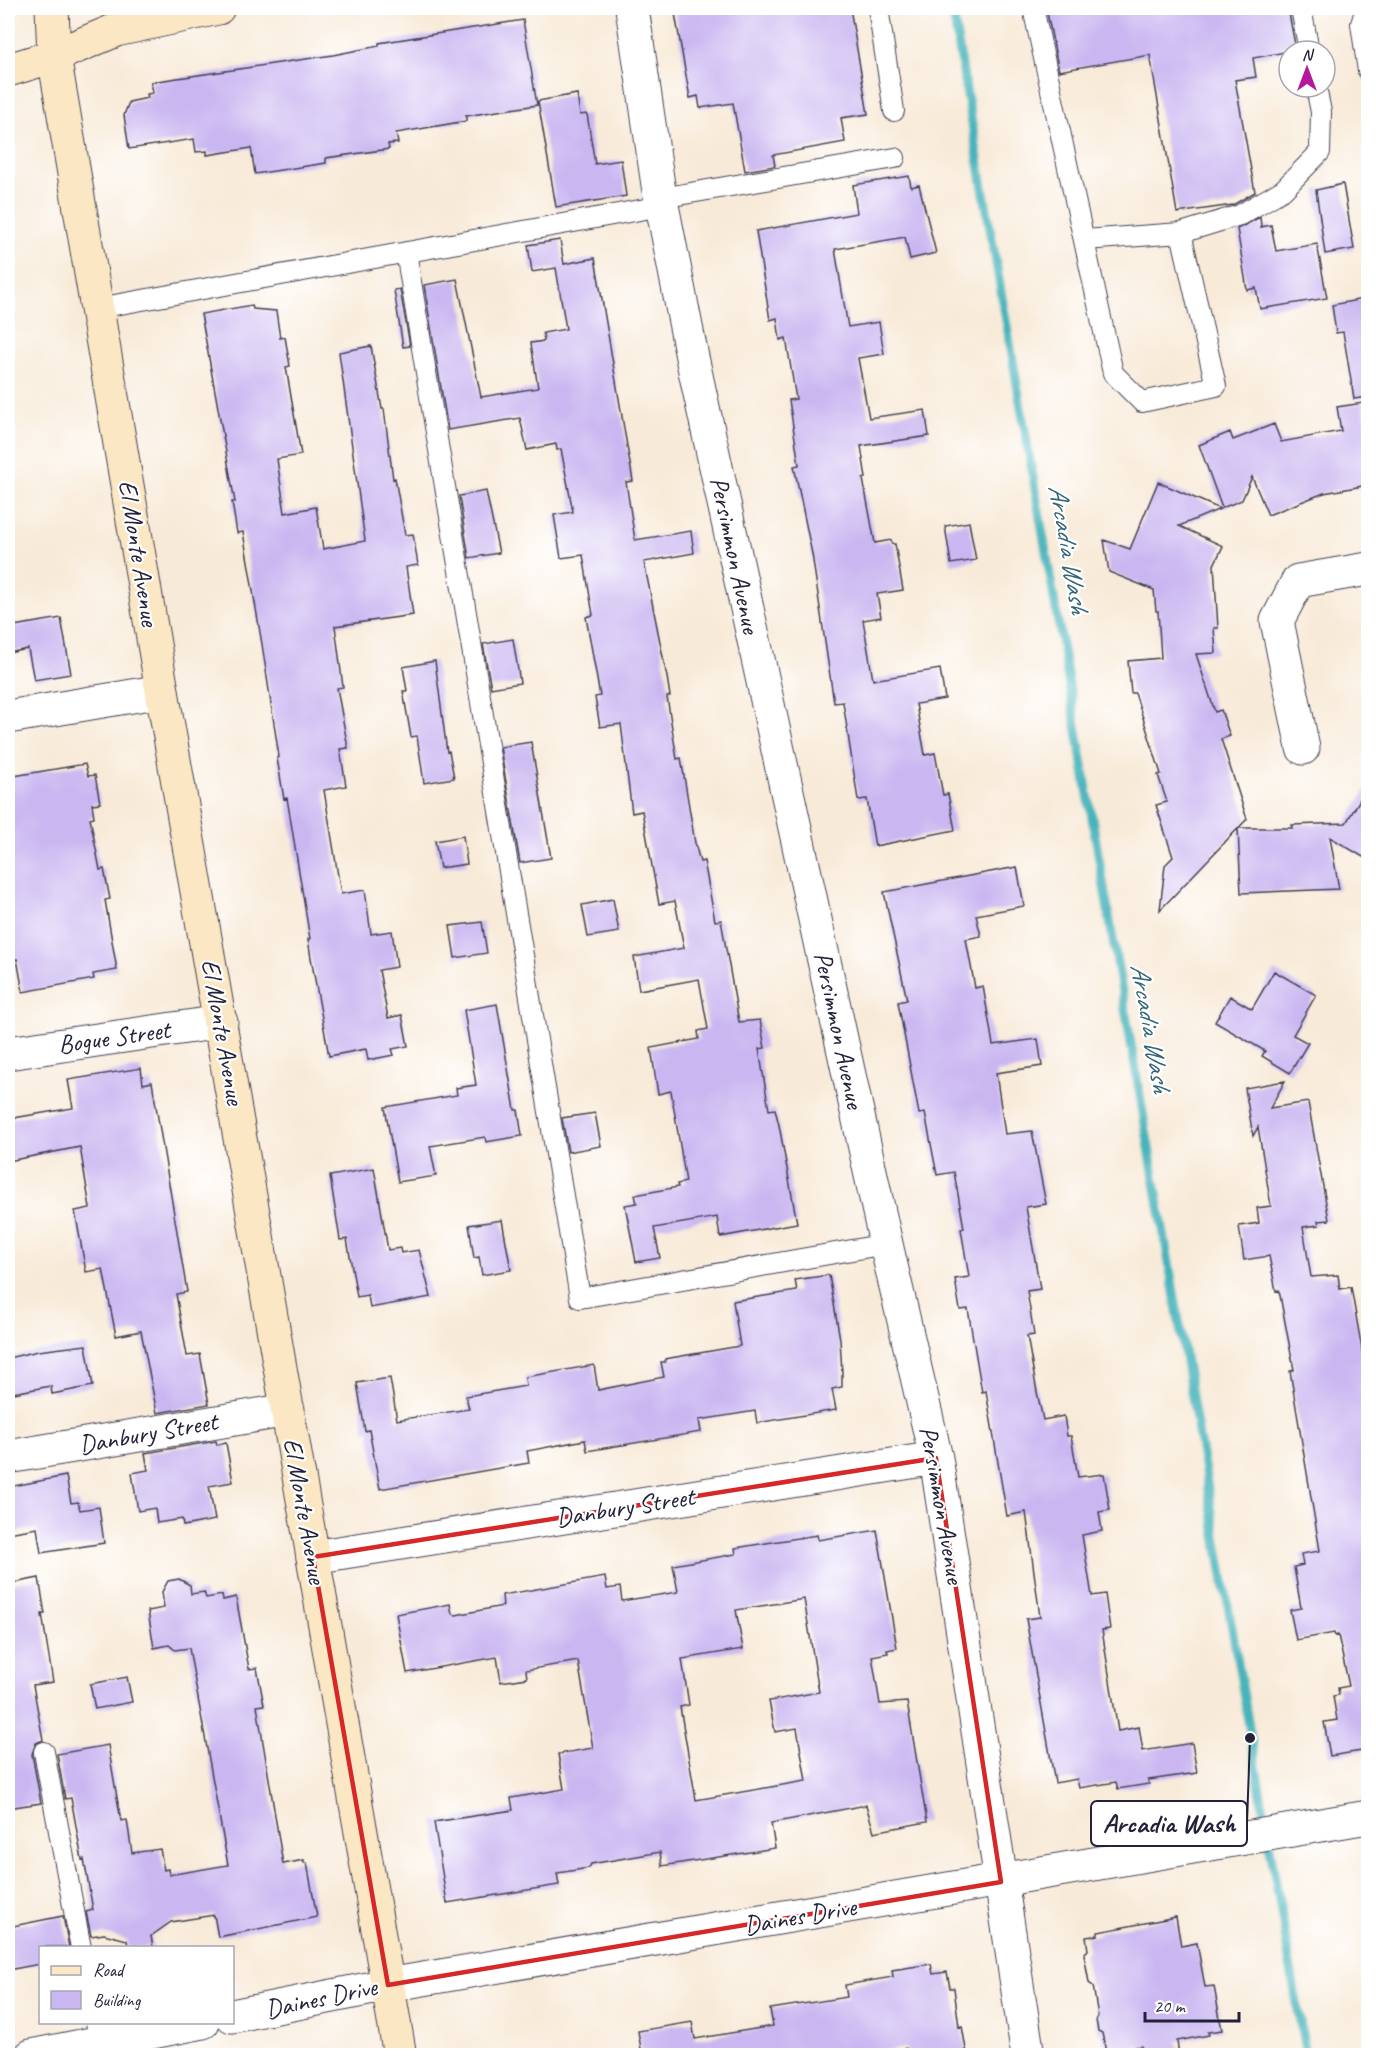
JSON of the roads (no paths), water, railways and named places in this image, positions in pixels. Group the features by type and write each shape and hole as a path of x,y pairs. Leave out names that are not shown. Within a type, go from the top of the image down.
{"street":[{"name":"El Monte Avenue","path":"52,8 54,56 162,692 400,2055"},
{"path":"8,70 54,56 116,30 218,8"},
{"name":"Persimmon Avenue","path":"632,8 662,202 692,357 886,1244 936,1458 1028,2055"},
{"path":"1303,748 1277,621 1298,581 1368,568"},
{"path":"8,717 162,692"},
{"name":"Bogue Street","path":"8,1053 221,1022"},
{"name":"Danbury Street","path":"8,1457 288,1410"},
{"name":"Danbury Street","path":"313,1557 936,1458"},
{"name":"Daines Drive","path":"234,2016 388,1985 1002,1882 1368,1817"},
{"path":"31,2055 98,2033 183,2024"}],"lane":[{"path":"878,8 894,111"},
{"path":"1033,8 1113,373 1142,402 1216,386 1181,233"},
{"path":"1301,8 1307,39"},
{"path":"1366,8 1361,24 1368,71"},
{"path":"1084,240 1181,233 1240,214 1283,190 1320,152 1321,112 1318,99"},
{"path":"98,308 406,252 895,158"},
{"path":"406,252 580,1298 886,1244"},
{"path":"44,1752 81,1946"}],"waterway":[{"name":"Arcadia Wash","path":"952,8 1306,2056"}],"place":[{"name":"Arcadia Wash","path":"1250,1738"}]}
